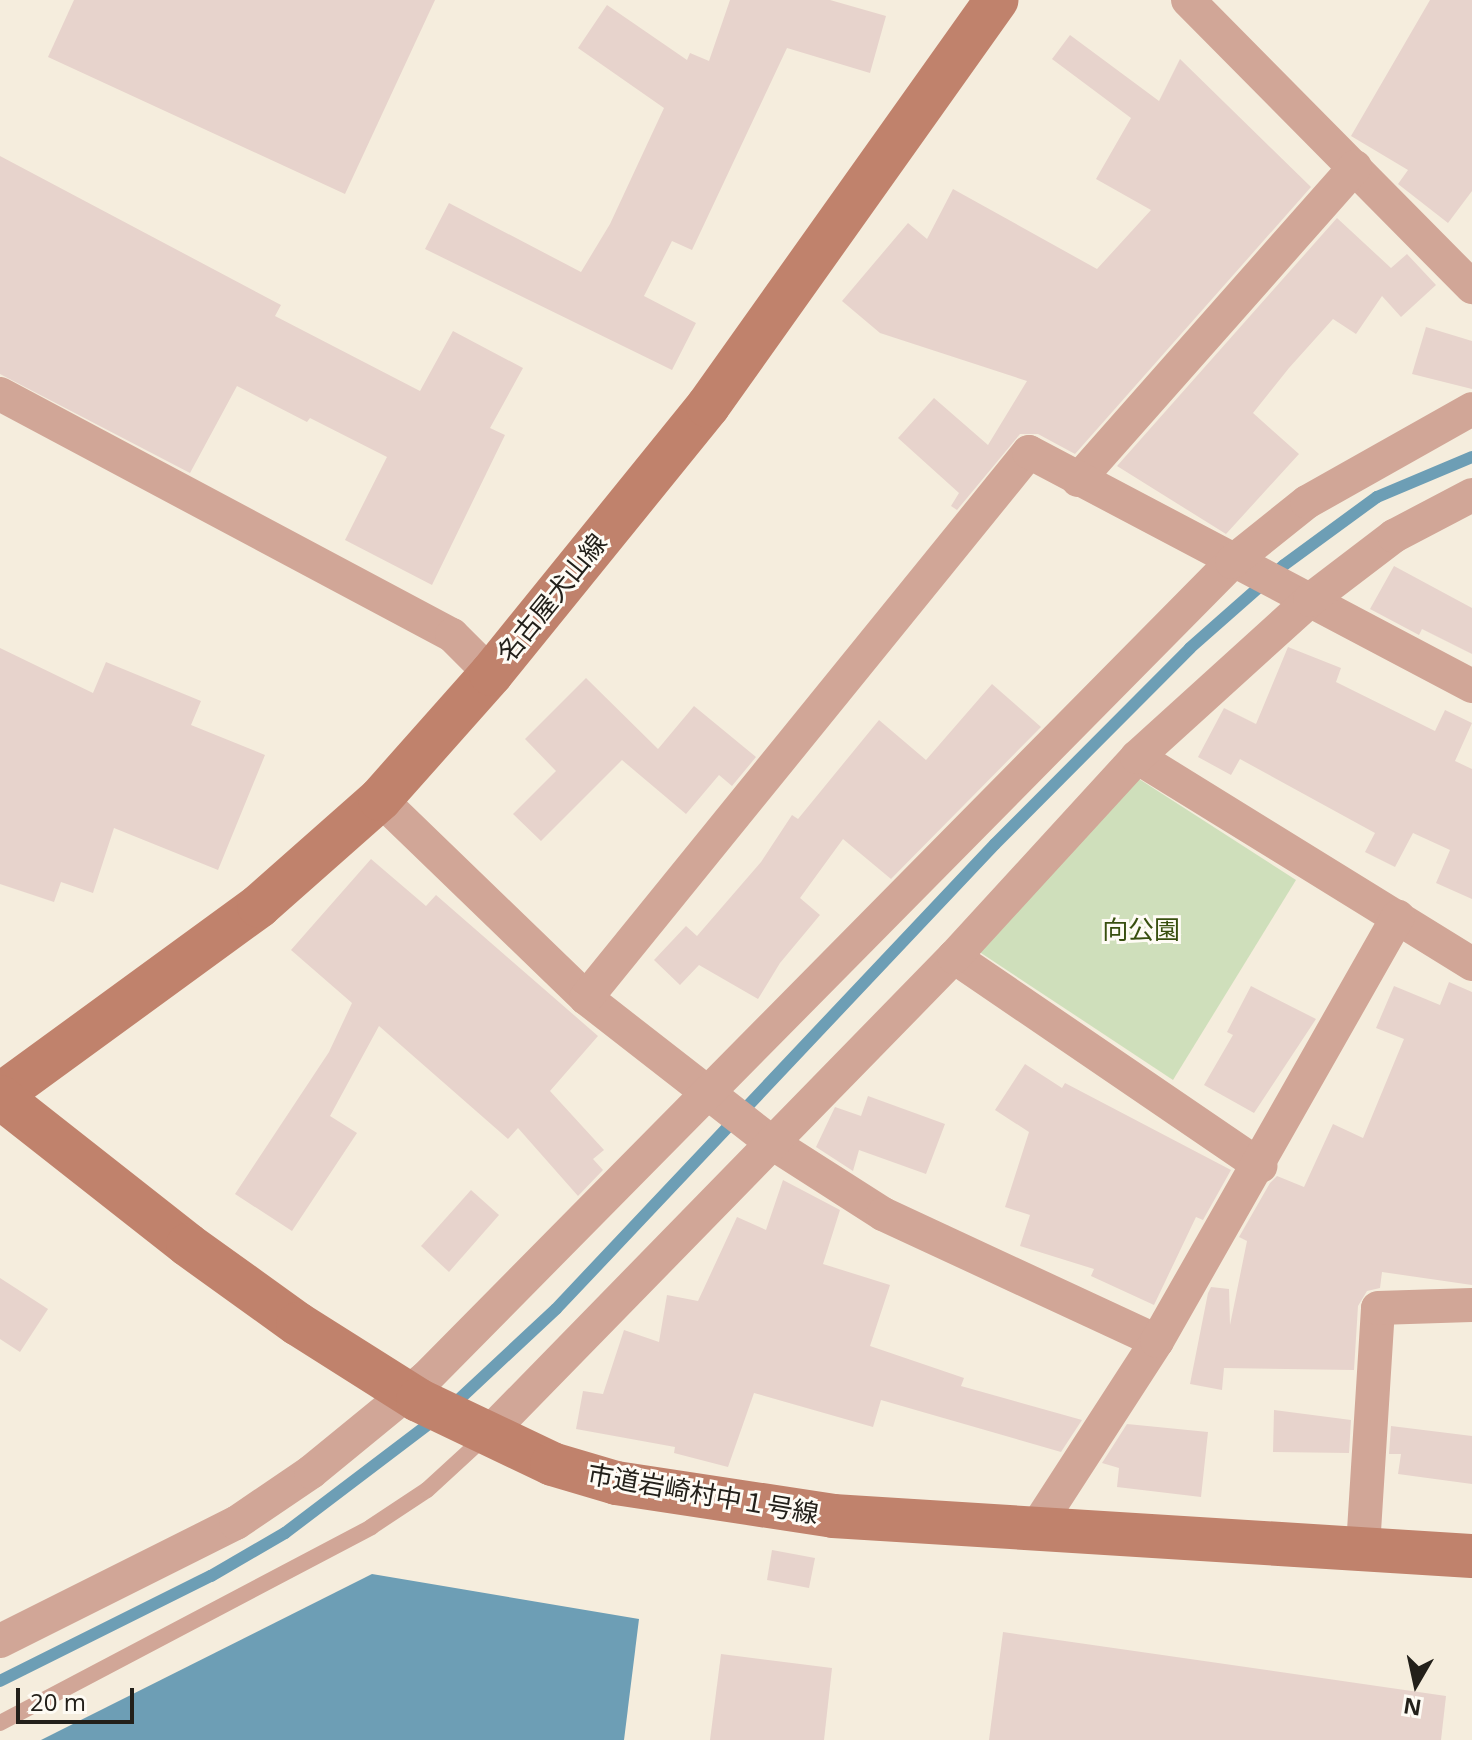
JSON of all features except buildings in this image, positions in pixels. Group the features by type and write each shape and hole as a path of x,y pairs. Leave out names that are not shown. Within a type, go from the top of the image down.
{"street":[{"name":"名古屋犬山線","path":"0,1096 259,906 380,799 491,674 708,406 996,0"},
{"path":"1188,0 1355,167 1467,267"},
{"path":"1078,480 1355,167"},
{"path":"0,394 452,635 491,674"},
{"path":"0,1641 236,1523 311,1472 412,1396 1238,565 1307,502 1472,409"},
{"path":"586,998 1029,452 1472,686"},
{"path":"486,1436 766,1137 954,957 1137,757 1302,596 1394,536 1472,495"},
{"path":"1137,757 1472,964"},
{"path":"380,799 586,998 766,1137 883,1214 1157,1341"},
{"path":"1036,1528 1157,1341 1260,1166 1398,917"},
{"path":"954,957 1260,1166"},
{"name":"市道岩崎村中１号線","path":"0,1096 188,1245 298,1324 412,1396 486,1436 552,1464 616,1483 833,1516 1472,1556"},
{"path":"1363,1547 1378,1308 1472,1305"}],"lane":[{"path":"0,1723 371,1527 427,1490 486,1436"}],"green space":[{"name":"向公園","path":"1136,777 1296,880 1173,1080 978,951"}],"water":[{"path":"372,1574 639,1619 624,1740 41,1740"}],"waterway":[{"path":"452,1406 556,1309 995,844 1190,648 1284,565 1377,497 1472,457"},
{"path":"0,1681 211,1576 285,1533 438,1417"}]}
